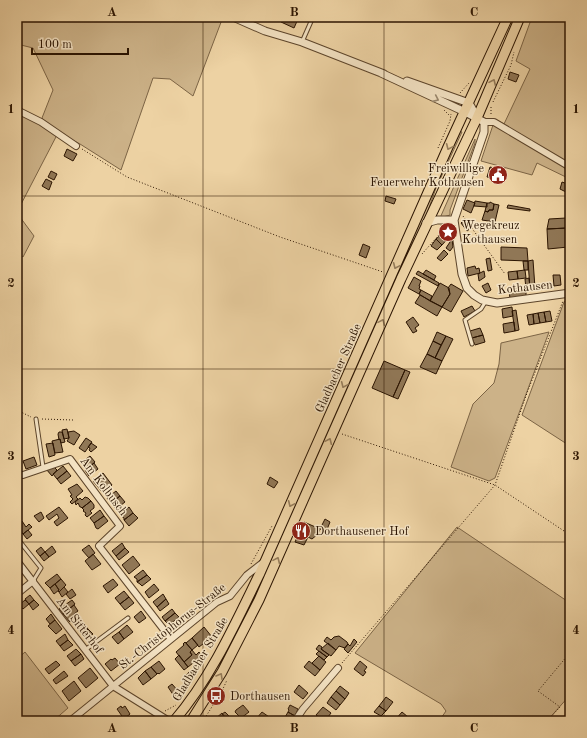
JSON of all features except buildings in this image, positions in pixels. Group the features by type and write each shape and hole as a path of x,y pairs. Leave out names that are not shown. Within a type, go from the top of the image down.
{"main road":[{"name":"Gladbacher Straße","path":"174,721 196,692 224,646 266,560 508,17"},
{"name":"Gladbacher Straße","path":"191,721 211,692 256,606 426,224 480,120 520,17"}],"street":[{"path":"233,17 265,31 302,42 381,73 469,102 480,120"},
{"path":"381,73 480,120 492,121 570,167"},
{"path":"17,110 41,122 76,146"},
{"name":"Kothausen","path":"480,120 484,132 457,208 451,220 466,288 482,300 497,302 570,293"},
{"path":"426,224 437,220 451,220"},
{"name":"Am Kolbusch","path":"23,476 44,467 70,459 120,526 99,546 171,639"},
{"name":"St.-Christophorus-Straße","path":"70,721 216,602 230,596 247,575 266,560"},
{"name":"Am Sitterhof","path":"17,561 113,686 169,721"},
{"path":"17,594 33,581"},
{"path":"295,721 303,709 338,668"}],"lane":[{"path":"302,42 313,17"},
{"path":"472,344 465,320 481,309 486,301"},
{"path":"36,419 44,467"},
{"path":"17,538 41,568 33,581"},
{"path":"85,650 128,618"}],"path":[{"path":"491,106 492,121"},
{"path":"440,108 450,116 450,122"},
{"path":"76,146 127,177 280,237 386,273"},
{"path":"457,208 505,274"},
{"path":"420,256 451,220"},
{"path":"338,668 495,485 563,301 562,294"},
{"path":"17,410 28,417 36,419 73,420"},
{"path":"340,433 495,485 570,535"},
{"path":"548,721 560,707 538,691 568,654 570,656"},
{"path":"206,716 213,721"}],"shaded area":[{"path":"17,17 223,17 193,96 170,79 153,78 121,170 80,144 58,133 17,212 17,112 56,132 42,118 53,90 33,48 17,44"},
{"path":"532,17 570,17 570,179 537,163 532,175 481,161 495,119 504,124 530,69 516,61"},
{"path":"459,131 462,132 436,188 425,219 408,252 407,251"},
{"path":"475,139 475,143 450,210 450,215 440,218"},
{"path":"17,213 34,236 23,257 17,252"},
{"path":"570,295 570,446 522,415 564,302"},
{"path":"549,332 495,478 489,481 451,467 473,404 494,383 499,364 501,343"},
{"path":"457,527 570,603 570,695 547,721 439,721 446,711 441,704 355,653"},
{"path":"25,652 68,708 53,721 17,721 17,659"}],"place":[{"name":"Freiwillige Feuerwehr Kothausen","path":"498,175"},
{"name":"Wegekreuz Kothausen","path":"448,232"},
{"name":"Dorthausener Hof","path":"301,531"},
{"name":"Dorthausen","path":"216,696"}]}
